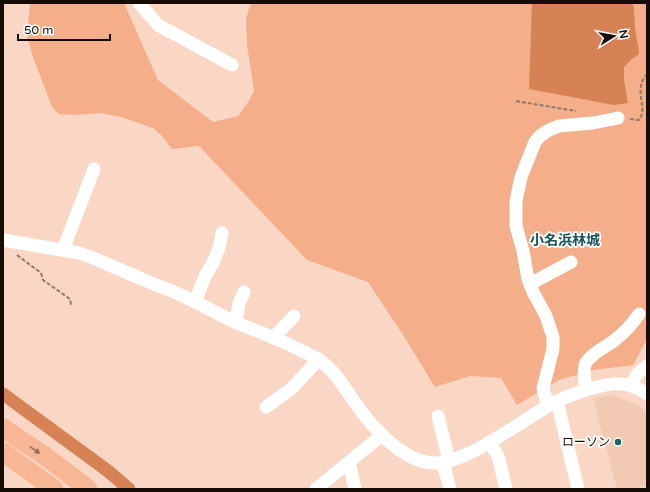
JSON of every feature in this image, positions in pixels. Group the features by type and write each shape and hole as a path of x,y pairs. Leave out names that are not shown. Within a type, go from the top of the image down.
{"highway":[{"path":"3,428 49,459 88,489"},
{"path":"3,452 54,489"}],"street":[{"path":"139,3 158,25 232,65"},
{"path":"578,489 553,404 543,388 553,349 553,336 546,316 530,284 516,226 516,201 521,177 535,142 545,133 559,126 593,123 618,118"},
{"path":"63,250 94,169"},
{"path":"195,302 205,276 213,263 219,248 222,233"},
{"path":"3,240 63,250 93,258 195,302 319,359 340,381 357,405 382,435 397,448 418,460 432,463 446,462 470,454 553,404 586,390 605,385 631,385 647,394"},
{"path":"530,284 571,262"},
{"path":"236,322 239,303 244,292"},
{"path":"586,390 584,375 585,364 590,358 616,339 635,321 639,314"},
{"path":"273,338 294,316"},
{"path":"266,407 291,389 319,359"},
{"path":"631,385 637,374 647,366"},
{"path":"438,416 450,489"},
{"path":"316,489 382,435"},
{"path":"489,442 498,456 506,489"},
{"path":"349,462 355,489"}],"path":[{"path":"618,118 639,120 642,116 643,111 640,89 642,80 647,74"},
{"path":"516,101 579,111"},
{"path":"18,242 16,248 17,256 41,274 43,280 70,299 71,305"}],"shaded area":[{"path":"30,3 124,3 158,80 213,122 238,116 254,91 247,45 246,18 251,3 647,3 647,339 633,365 594,370 559,380 517,405 501,378 470,376 435,387 368,282 307,260 199,146 172,149 161,135 153,128 121,117 100,113 74,115 59,114 52,107 27,37"},
{"path":"532,3 633,3 635,31 639,54 624,67 624,80 628,103 614,105 529,89"},
{"path":"613,395 640,406 647,413 647,485 633,489 617,489 593,398"}],"waterway":[{"path":"3,394 108,471 129,489"}],"place":[{"name":"ローソン","path":"618,442"}],"district":[{"name":"小名浜林城","path":"565,240"}]}
